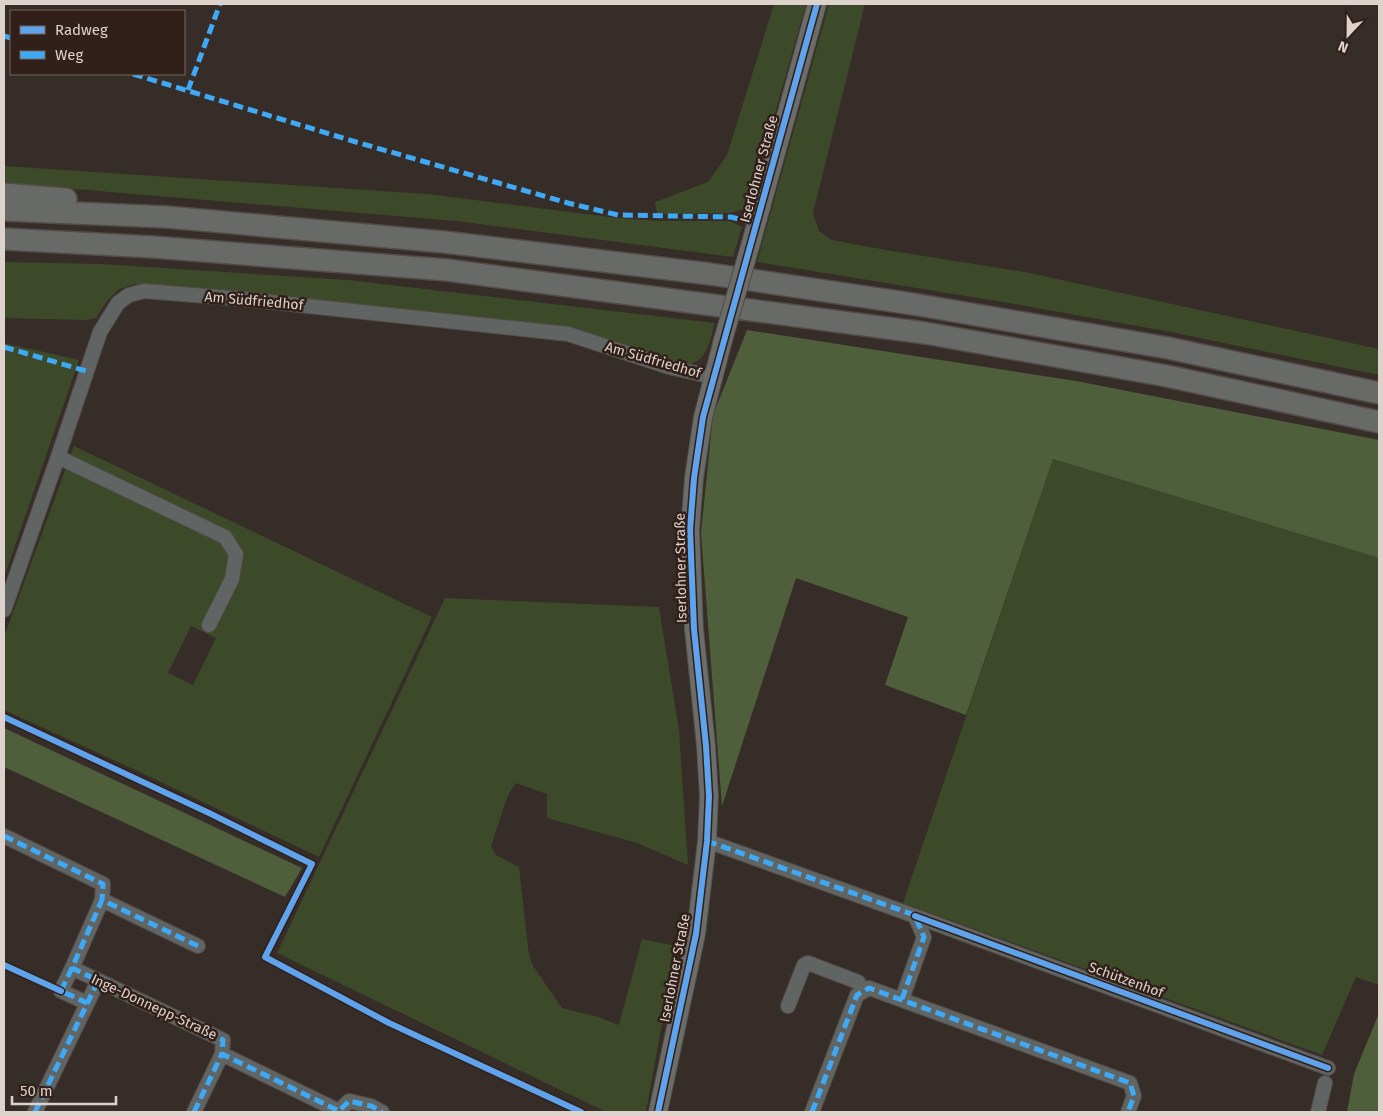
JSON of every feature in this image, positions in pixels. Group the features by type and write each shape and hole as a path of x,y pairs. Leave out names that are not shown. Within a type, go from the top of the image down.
{"highway":[{"path":"4,194 106,202 167,217"},
{"path":"4,210 167,217 444,242 730,277 913,304 1168,348 1379,393"},
{"path":"4,239 153,247 447,270 915,332 1167,376 1379,422"}],"main road":[{"name":"Iserlohner Straße","path":"658,1112 696,934 707,841 710,796 694,629 690,530 700,435 723,340 752,243 817,4"}],"street":[{"name":"Am Südfriedhof","path":"4,610 100,332 118,302 144,291 243,299 568,334 669,367 713,378"},
{"path":"58,457 225,537 236,554 232,579 209,625"},
{"path":"4,836 103,884 102,900 61,991 87,1003"},
{"name":"Schützenhof","path":"707,841 1328,1068"},
{"path":"102,900 198,946"},
{"path":"902,999 924,937 916,916"},
{"path":"788,1006 804,965 808,962 858,982 864,990"},
{"name":"Inge-Donnepp-Straße","path":"72,968 224,1040 222,1054 339,1111 349,1101 371,1106 382,1112"},
{"path":"35,1112 98,981"},
{"path":"812,1112 857,995 869,988 1130,1083 1134,1096 1128,1112"},
{"path":"194,1112 222,1054"},
{"path":"1318,1112 1325,1082"}],"green space":[{"path":"774,4 806,4 748,208 730,213 657,214 655,202 708,182 727,155"},
{"path":"829,4 865,4 813,213 819,231 832,240 1025,272 1379,349 1379,375 1171,332 1015,304 757,262"},
{"path":"4,166 427,194 618,218 657,221 730,221 742,227 733,257 456,221 4,183"},
{"path":"4,262 101,264 348,280 715,323 708,346 701,358 696,362 680,365 568,329 135,284 119,289 106,302 96,318 86,320 4,318"},
{"path":"747,330 1076,381 1379,440 1379,558 1053,459 966,715 885,685 908,617 796,578 722,806 701,533 713,415"},
{"path":"4,343 79,360 4,578"},
{"path":"74,446 432,617 319,857 4,710 4,637","holes":["191,626 216,638 193,685 168,673"]},
{"path":"1053,459 1379,558 1379,985 1356,977 1322,1055 903,903"},
{"path":"445,598 659,607 679,730 688,865 637,843 547,818 547,794 516,783 508,795 491,846 496,855 519,867 529,955 533,966 562,1008 598,1017 619,1025 642,939 676,946 646,1112 606,1112 277,953"},
{"path":"4,728 302,868 285,897 4,767"},
{"path":"1379,1013 1379,1112 1347,1112 1354,1074"}],"marked path":[{"path":"188,90 220,4"},
{"path":"4,36 10,38"},
{"path":"136,75 356,142 568,203 618,215 731,217 757,224"},
{"path":"4,347 86,371"},
{"path":"4,836 103,884 102,900"},
{"path":"707,841 920,917"},
{"path":"198,946 102,900 72,968 223,1040 222,1054 339,1111 349,1101 371,1106 382,1112"},
{"path":"902,999 924,937 915,916"},
{"path":"72,968 61,991 87,1003"},
{"path":"35,1112 98,981"},
{"path":"812,1112 857,995 869,988 1130,1083 1134,1096 1128,1112"},
{"path":"194,1112 222,1054"}],"cycle path":[{"path":"658,1112 696,934 707,841 709,796 694,629 690,530 694,478 703,417 817,4"},
{"path":"4,717 209,813 312,864 265,957 389,1023 581,1112"},
{"path":"915,916 1328,1068"},
{"path":"4,965 61,991"}]}
